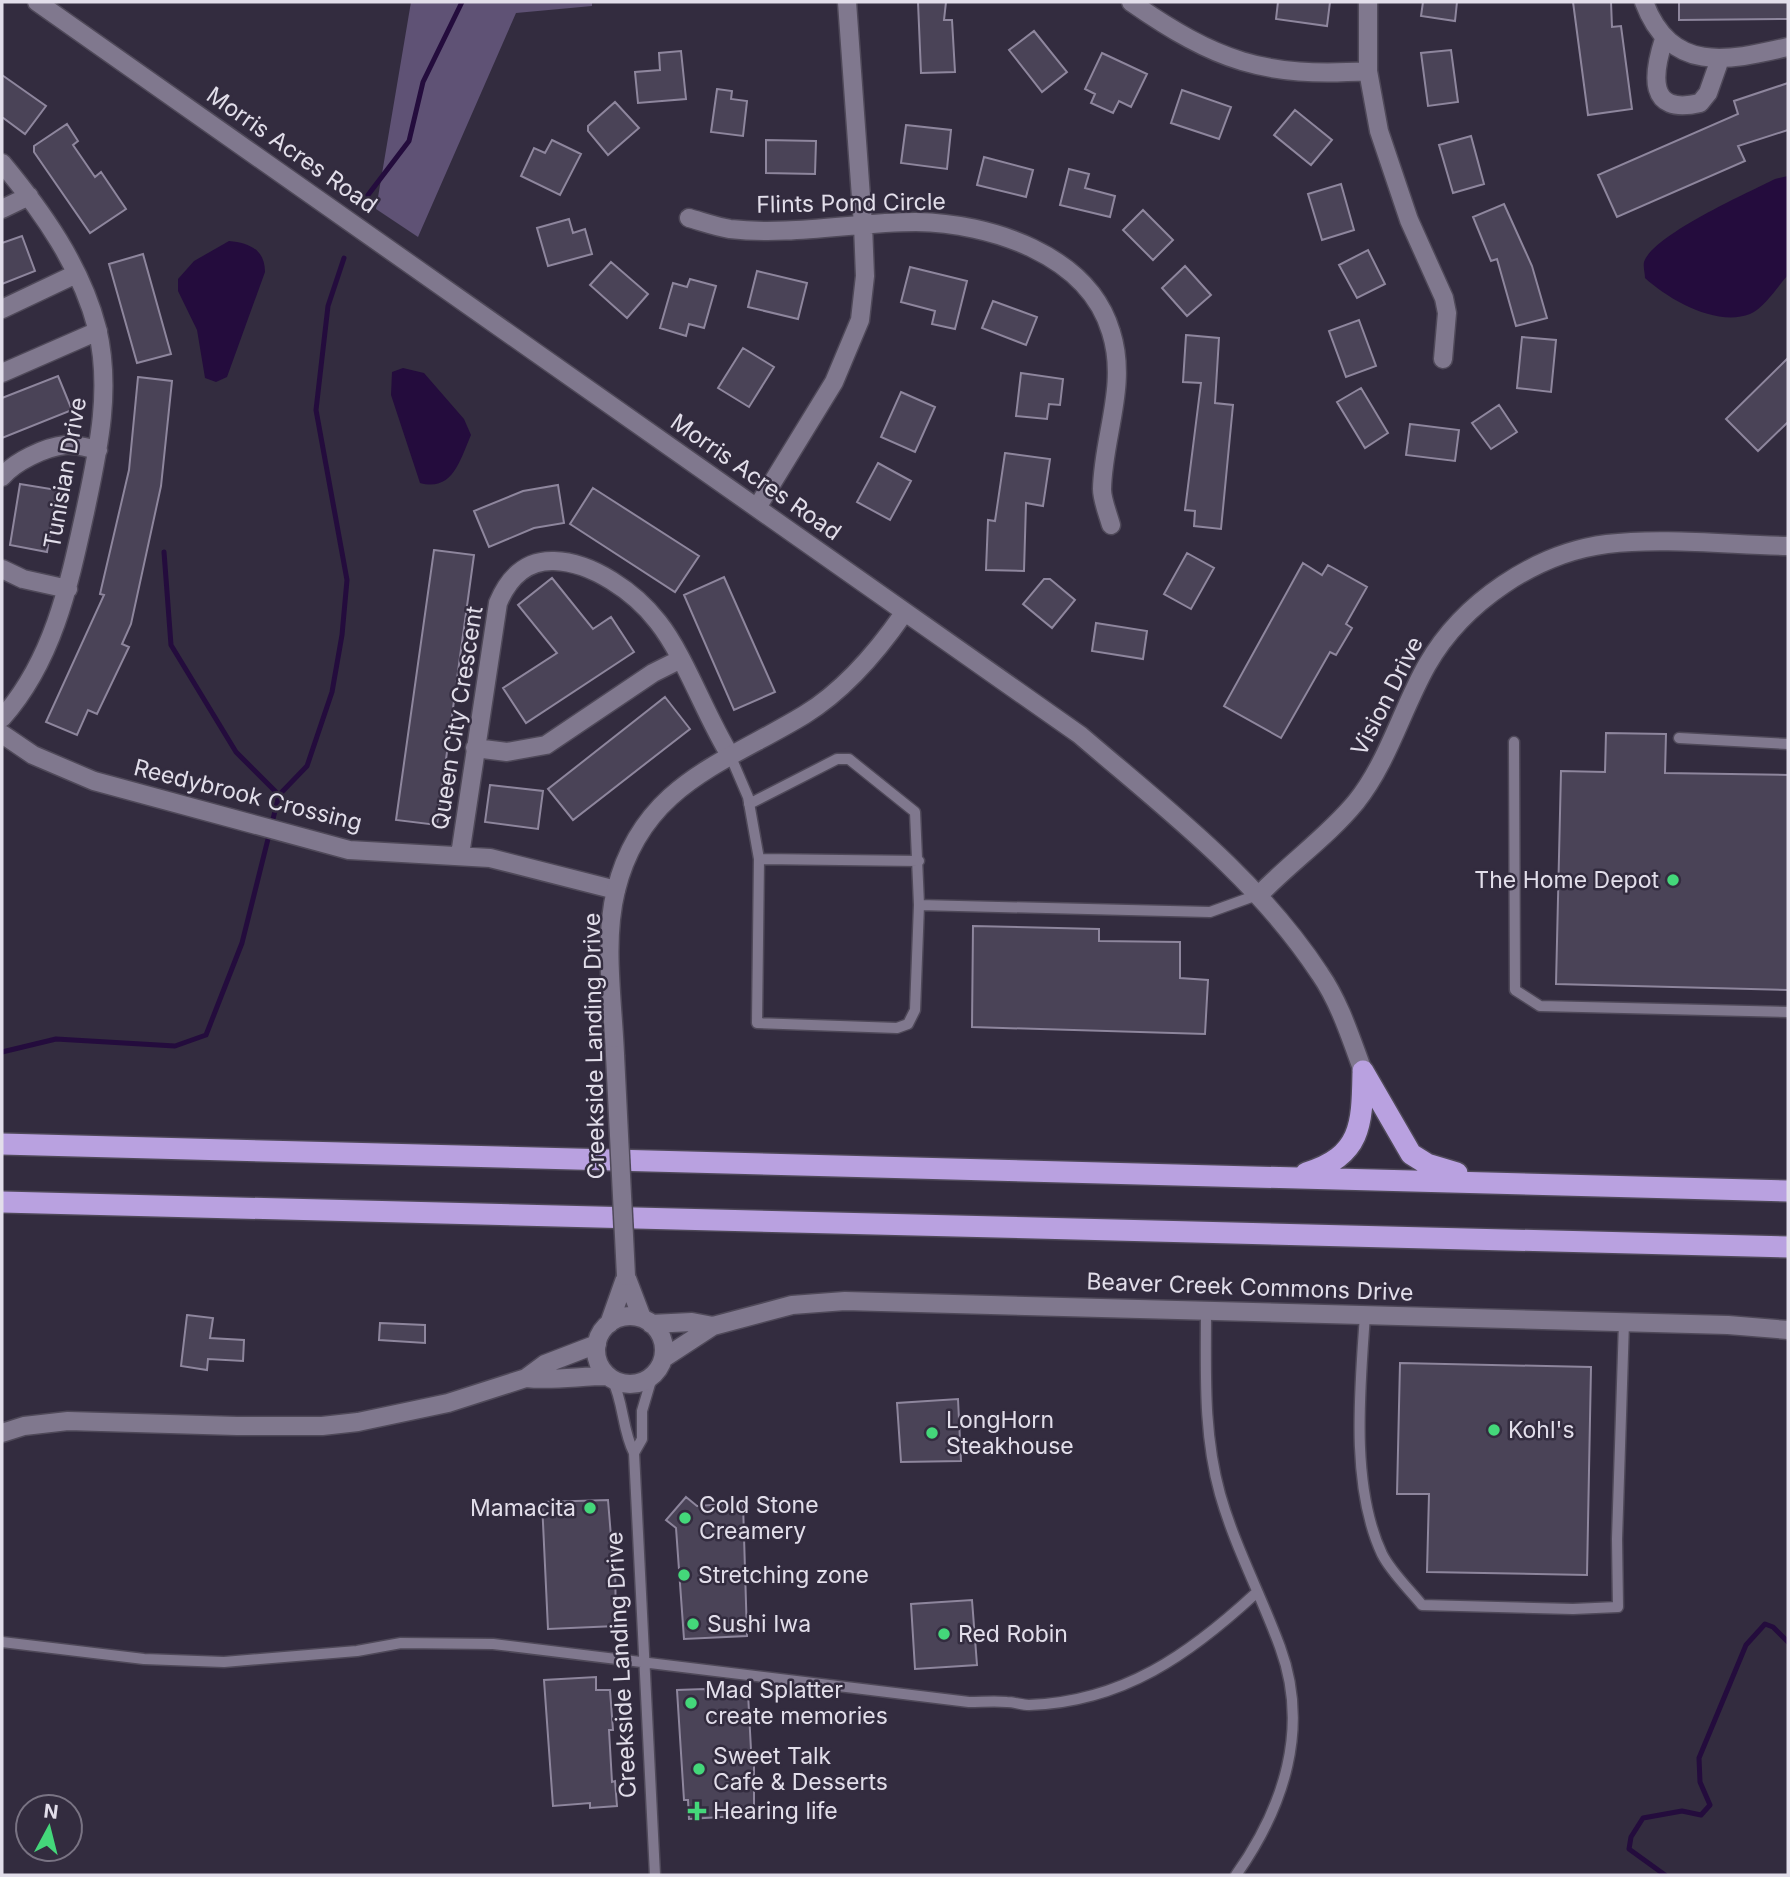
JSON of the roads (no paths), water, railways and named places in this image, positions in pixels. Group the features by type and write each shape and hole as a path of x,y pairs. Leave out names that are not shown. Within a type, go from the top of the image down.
{"highway":[{"path":"1297,1176 1332,1162 1355,1140 1363,1115 1363,1071"},
{"path":"1363,1071 1411,1154 1438,1168 1497,1182"},
{"path":"2,1144 1788,1191"},
{"path":"2,1202 1788,1247"}],"street":[{"name":"Morris Acres Road","path":"37,2 1080,734 1213,848 1260,894 1322,975 1349,1032 1363,1071"},
{"path":"758,506 808,428 850,348 860,320 865,276 863,225 846,2"},
{"path":"1131,2 1181,36 1228,58 1285,72 1319,75 1368,71"},
{"path":"1368,2 1368,71 1379,131 1392,175 1444,298 1447,313 1443,359"},
{"path":"1644,2 1664,39 1682,51 1720,60 1788,47"},
{"path":"1664,39 1656,64 1655,86 1667,101 1677,104 1700,103 1708,93 1720,60"},
{"name":"Tunisian Drive","path":"2,163 29,196 61,244 76,274 97,331 104,398 98,450 68,589 35,670 2,718"},
{"path":"2,209 29,196"},
{"name":"Flints Pond Circle","path":"689,218 742,229 917,222 977,231 1056,261 1080,279 1104,313 1116,349 1116,399 1102,491 1111,525"},
{"path":"2,309 76,274"},
{"path":"2,373 97,331"},
{"path":"2,477 13,466 58,447 70,445 98,450"},
{"name":"Vision Drive","path":"1260,894 1357,801 1372,777 1426,666 1442,641 1493,592 1533,568 1604,544 1650,542 1788,546"},
{"name":"Queen City Crescent","path":"460,855 498,603 512,577 533,563 566,561 599,572 659,622 730,755"},
{"path":"2,569 23,579 68,589"},
{"name":"Creekside Landing Drive","path":"647,1321 626,1276 611,929 616,890 641,833 665,800 688,780 805,714 842,687 873,654 904,613"},
{"path":"475,748 507,752 546,745 653,673 679,660"},
{"name":"Reedybrook Crossing","path":"2,734 33,755 94,782 328,844 362,851 490,858 616,890"},
{"name":"Creekside Landing Drive","path":"609,1324 626,1276"},
{"name":"Beaver Creek Commons Drive","path":"664,1357 713,1326 792,1306 845,1301 1728,1325 1788,1330"},
{"path":"526,1378 549,1381 575,1376 610,1378 636,1384 652,1377 664,1357 662,1339 647,1321 625,1317 609,1324 597,1344 598,1362 610,1378"},
{"name":"Beaver Creek Commons Drive","path":"647,1321 713,1326"},
{"path":"2,1433 23,1426 68,1421 321,1426 401,1415 526,1378 545,1364 597,1344"}],"lane":[{"path":"1679,738 1788,744"},
{"path":"1514,741 1515,990 1540,1006 1788,1012"},
{"path":"730,755 749,804 759,859 757,1023 897,1028 908,1024 915,1010 919,905 915,812 849,759 837,759 749,804"},
{"path":"759,859 919,861"},
{"path":"919,905 1210,912 1260,894"},
{"path":"1206,1310 1208,1434 1220,1493 1256,1593 1286,1665 1294,1721 1288,1771 1280,1797 1262,1835 1236,1875"},
{"path":"1365,1315 1361,1440 1364,1493 1382,1555 1422,1605 1573,1609 1618,1607 1618,1489 1624,1322"},
{"name":"Creekside Landing Drive","path":"634,1452 642,1439 642,1411 652,1377"},
{"name":"Creekside Landing Drive","path":"610,1378 623,1408 626,1438 634,1452 655,1875"},
{"path":"2,1642 144,1659 224,1662 357,1651 401,1643 494,1644 969,1702 1027,1705 1095,1695 1150,1675 1210,1636 1256,1593"}],"waterway":[{"path":"368,195 409,141 423,82 462,2"},
{"path":"2,1052 56,1039 175,1046 206,1035 242,943 279,795 307,766 332,692 342,635 347,580 316,410 328,306 344,258"},
{"path":"164,552 171,645 236,752 279,795"},
{"path":"1665,1875 1629,1849 1631,1837 1643,1818 1682,1811 1701,1815 1710,1805 1700,1782 1699,1758 1746,1645 1765,1624 1773,1627 1788,1642"}],"place":[{"name":"The Home Depot","path":"1673,880"},
{"name":"Kohl's","path":"1494,1430"},
{"name":"LongHorn Steakhouse","path":"932,1433"},
{"name":"Mamacita","path":"590,1508"},
{"name":"Cold Stone Creamery","path":"685,1518"},
{"name":"Stretching zone","path":"684,1575"},
{"name":"Sushi Iwa","path":"693,1624"},
{"name":"Red Robin","path":"944,1634"},
{"name":"Mad Splatter create memories","path":"691,1703"},
{"name":"Sweet Talk Cafe & Desserts","path":"699,1769"},
{"name":"Hearing life","path":"697,1811"}]}
